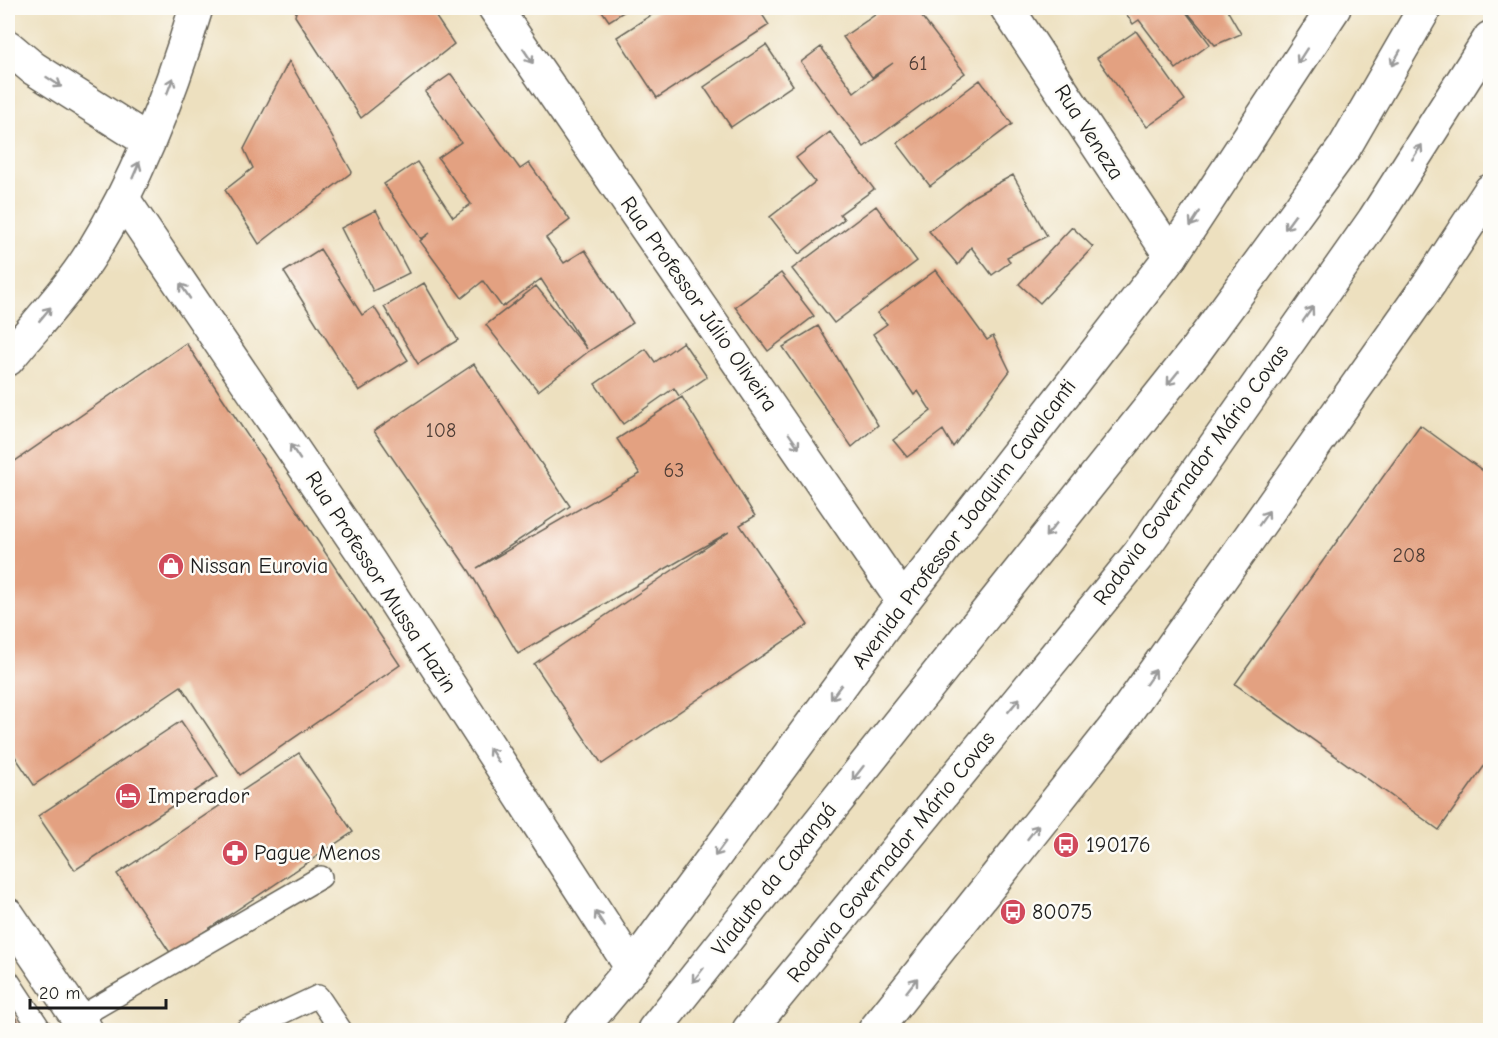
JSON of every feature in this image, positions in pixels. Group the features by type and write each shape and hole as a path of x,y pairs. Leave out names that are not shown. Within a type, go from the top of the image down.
{"main road":[{"path":"8,359 92,254 123,199 182,53 196,8"},
{"name":"Rua Professor Júlio Oliveira","path":"495,8 903,601"},
{"name":"Rua Veneza","path":"1007,8 1171,256"},
{"name":"Avenida Professor Joaquim Cavalcanti","path":"580,1030 632,968 903,601 1171,256 1334,8"},
{"name":"Viaduto da Caxangá","path":"654,1030 1206,335 1344,148 1425,8"},
{"name":"Rodovia Governador Mário Covas","path":"749,1030 1139,554 1374,220 1491,38"},
{"path":"8,47 33,68 148,141"},
{"path":"875,1030 1117,725 1431,281 1491,191"},
{"name":"Rua Professor Mussa Hazin","path":"123,199 370,563 632,968"},
{"path":"8,915 82,1024"}],"lane":[{"path":"82,1024 321,877"},
{"path":"8,980 41,1030"},
{"path":"246,1030 318,996 341,1030"}],"building":[{"path":"297,8 430,8 454,44 361,118 295,16"},
{"path":"600,8 630,8 609,21"},
{"path":"662,8 758,8 769,25 657,98 617,37"},
{"path":"885,8 915,8 965,73 864,147 801,62 821,47 854,92 893,63 872,77 843,37"},
{"path":"1122,8 1183,8 1210,44 1176,69 1139,20 1133,24"},
{"path":"1184,8 1226,8 1241,34 1215,45"},
{"path":"1136,31 1185,100 1147,127 1097,58"},
{"path":"766,45 793,85 731,127 704,87"},
{"path":"289,61 352,172 259,244 225,190 253,168 244,149"},
{"path":"451,74 520,169 529,163 570,220 546,238 564,263 585,250 633,323 589,351 538,391 486,325 536,286 587,349 541,279 502,307 483,281 462,298 420,241 430,233 421,239 384,184 417,162 453,217 471,204 438,158 461,142 425,92"},
{"path":"980,80 1012,124 930,186 897,143"},
{"path":"830,132 874,189 840,214 844,219 799,254 770,217 815,182 796,158"},
{"path":"1013,175 1047,236 1007,257 1010,262 992,275 971,247 958,265 929,231 974,196"},
{"path":"876,206 917,261 834,323 792,269"},
{"path":"376,210 409,273 373,291 341,228"},
{"path":"1072,227 1093,247 1040,303 1019,284"},
{"path":"320,249 362,315 374,307 408,360 359,391 284,272"},
{"path":"936,270 987,340 993,336 1010,371 953,447 943,430 907,457 893,440 931,411 918,391 914,395 873,334 887,324 877,313"},
{"path":"781,273 814,316 768,351 735,307"},
{"path":"424,283 458,340 418,364 384,307"},
{"path":"818,326 878,425 852,447 783,347"},
{"path":"683,342 707,377 679,396 674,388 623,424 595,384 646,349 655,362"},
{"name":"Nissan Eurovia","path":"186,343 400,665 240,775 181,686 34,785 8,746 8,466"},
{"path":"474,364 570,506 477,568 640,474 617,439 682,397 755,516 740,525 808,625 602,764 534,664 729,532 518,654 470,572 374,431"},
{"path":"1420,425 1490,476 1490,635 1486,641 1490,644 1490,758 1439,830 1235,684"},
{"name":"Imperador","path":"181,721 218,776 75,870 38,816"},
{"name":"Pague Menos","path":"299,753 353,832 171,954 117,874"},
{"path":"8,1007 24,1030 8,1030"}],"place":[{"name":"Nissan Eurovia","path":"171,566"},
{"name":"Imperador","path":"128,796"},
{"name":"190176","path":"1066,845"},
{"name":"Pague Menos","path":"235,853"},
{"name":"80075","path":"1013,912"}]}
